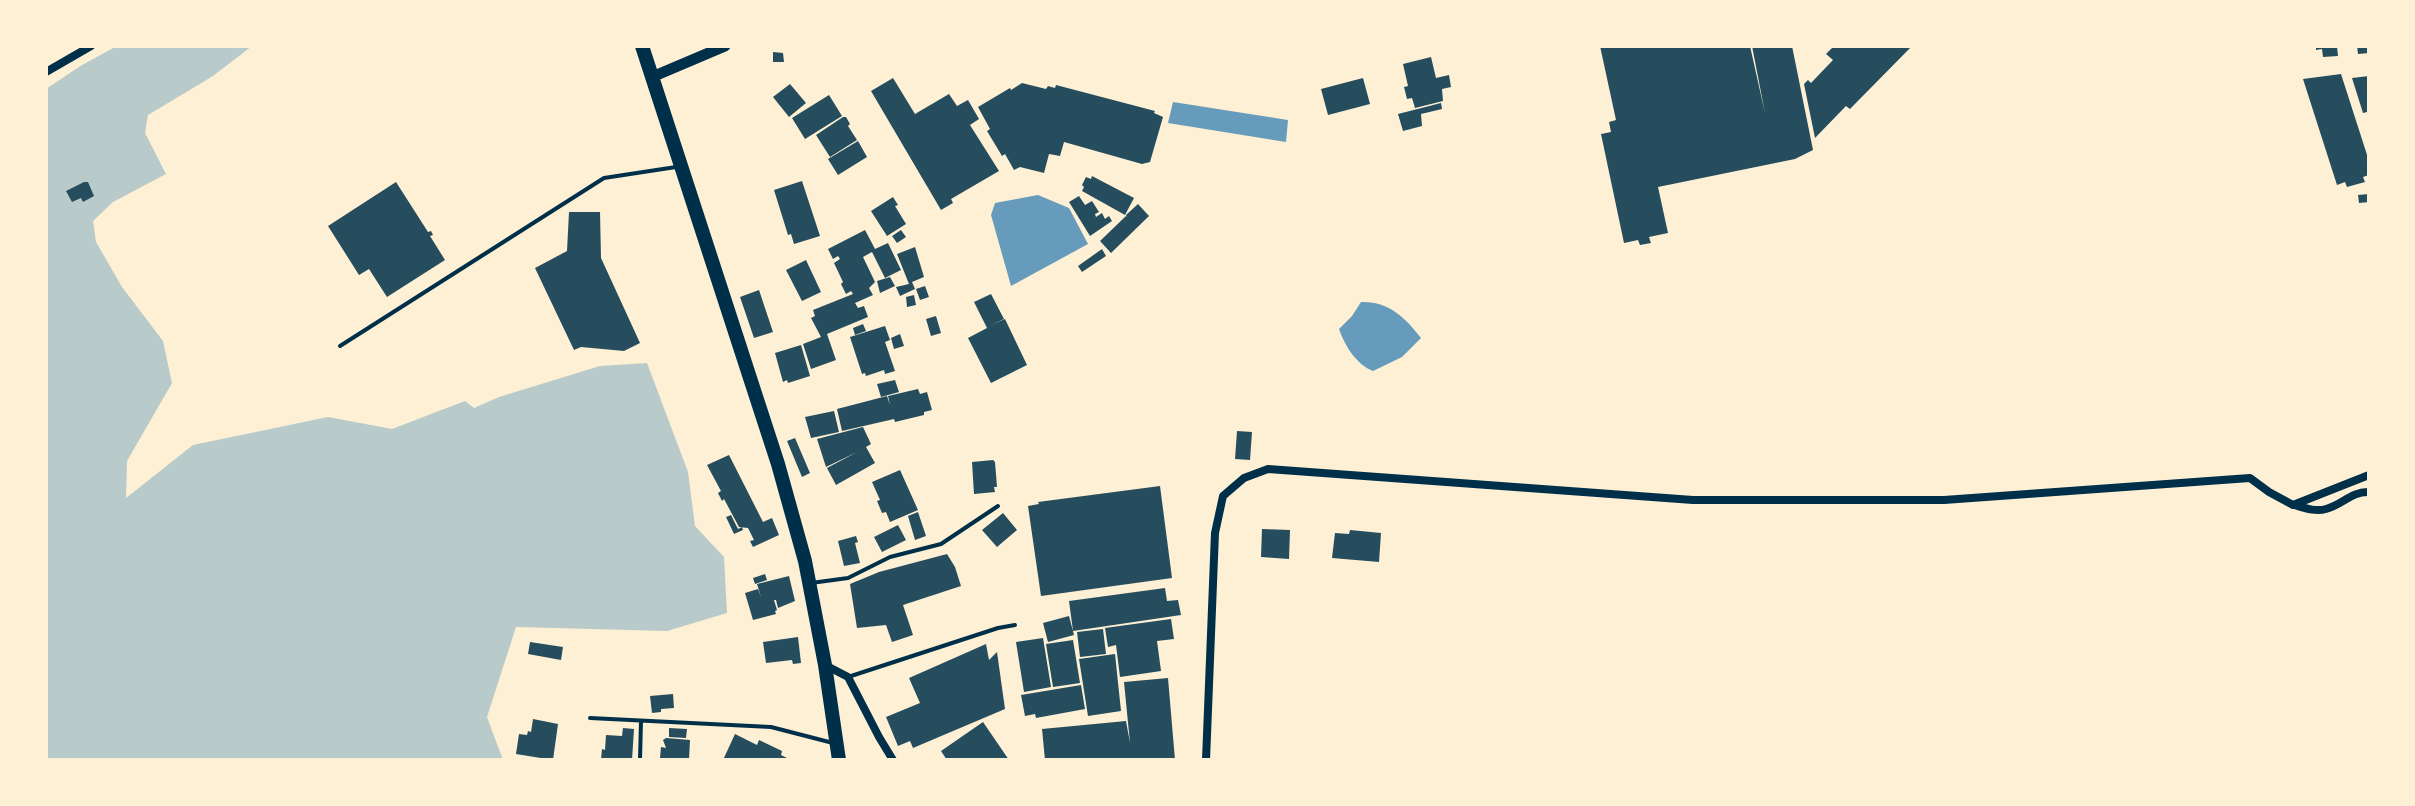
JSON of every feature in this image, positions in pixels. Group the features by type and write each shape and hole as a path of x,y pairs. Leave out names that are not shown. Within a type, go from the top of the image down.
{"highway":[{"path":"642,46 778,464 809,583 839,760"}],"street":[{"path":"46,72 91,46"},
{"path":"652,77 725,46"},
{"path":"1206,760 1215,533 1223,496 1244,478 1268,469 1707,500 1944,500 2250,478 2293,505 2315,510 2330,508 2361,492 2369,492"},
{"path":"2293,505 2369,475"},
{"path":"825,665 848,677 893,760"}],"lane":[{"path":"340,346 604,178 682,166"},
{"path":"809,583 848,578 890,557 941,544 998,506"},
{"path":"848,677 1015,625"},
{"path":"590,718 771,727 837,744"},
{"path":"640,760 641,721"}],"shaded area":[{"path":"117,46 252,46 213,76 148,115 145,133 166,174 113,202 93,221 96,242 122,287 163,341 172,383 127,461 126,498 193,445 328,417 392,429 465,401 474,408 499,397 600,366 647,363 688,472 695,526 724,557 727,613 667,631 516,627 487,717 503,760 46,760 46,89"}],"water":[{"path":"1173,102 1288,120 1286,142 1168,123"},
{"path":"1038,195 1069,208 1088,244 1011,286 991,215 995,203"},
{"path":"1361,302 1388,307 1409,323 1421,338 1402,357 1373,371 1352,354 1339,329"}],"building":[{"path":"1600,46 1750,46 1765,113 1752,46 1792,46 1813,150 1795,159 1658,187 1668,233 1649,237 1651,243 1640,245 1638,240 1624,243 1601,134 1611,132 1609,122 1616,120"},
{"path":"1834,46 1912,46 1850,109 1846,106 1815,138 1804,84 1808,80 1811,83 1833,60 1826,54"},
{"path":"2316,46 2337,46 2338,56 2323,57 2322,49 2316,50"},
{"path":"2357,46 2369,46 2369,53 2358,54"},
{"path":"773,52 783,53 784,62 773,62"},
{"path":"1431,57 1436,78 1449,75 1451,87 1442,89 1443,101 1415,108 1412,98 1407,99 1404,87 1408,86 1403,64"},
{"path":"2341,74 2369,161 2369,175 2363,177 2365,182 2347,187 2345,182 2337,185 2303,79"},
{"path":"2369,76 2368,118 2367,112 2363,113 2352,78"},
{"path":"893,78 915,114 949,94 957,106 968,100 979,119 970,125 999,171 951,199 953,203 941,210 871,91"},
{"path":"1363,78 1370,104 1328,115 1321,89"},
{"path":"1022,83 1046,89 1048,86 1055,88 1056,85 1155,111 1163,117 1150,162 1142,164 1064,142 1060,156 1049,154 1044,173 1020,167 1014,170 987,131 990,129 978,107"},
{"path":"790,84 806,103 789,117 773,97"},
{"path":"829,95 842,116 805,139 792,118"},
{"path":"1441,103 1442,109 1421,114 1422,126 1403,131 1398,114"},
{"path":"846,117 857,140 830,157 816,135"},
{"path":"858,141 867,157 838,175 828,159"},
{"path":"1092,176 1134,198 1125,215 1082,191 1086,177 1091,179"},
{"path":"802,181 820,236 794,244 791,234 788,235 774,190"},
{"path":"88,182 94,196 83,202 81,198 72,202 66,191"},
{"path":"396,182 428,232 431,231 433,235 430,236 445,260 387,297 369,269 359,275 328,226"},
{"path":"2369,194 2369,202 2359,203 2358,195"},
{"path":"1079,196 1085,205 1092,201 1099,212 1095,214 1096,217 1102,213 1105,219 1109,216 1112,221 1090,236 1069,202"},
{"path":"893,197 906,224 887,236 871,211"},
{"path":"1138,204 1149,216 1111,253 1100,241"},
{"path":"569,212 600,212 601,258 640,343 624,351 581,347 574,350 535,268 567,251"},
{"path":"865,230 875,249 888,243 901,270 885,278 872,252 863,257 875,282 869,288 873,295 855,303 858,308 864,306 868,317 827,334 836,360 811,369 803,344 821,337 811,318 815,316 813,310 853,294 851,291 846,294 834,263 840,259 838,256 833,259 828,249"},
{"path":"901,230 906,237 897,243 892,236"},
{"path":"915,247 924,277 912,282 915,289 900,296 896,287 909,284 897,254"},
{"path":"1102,249 1106,256 1082,272 1078,266"},
{"path":"806,260 821,292 802,301 786,270"},
{"path":"890,277 895,286 880,293 877,281"},
{"path":"925,286 929,297 920,300 916,289"},
{"path":"759,290 773,332 754,338 740,297"},
{"path":"991,294 1004,319 991,325 1005,319 1027,365 991,383 968,338 987,328 974,302"},
{"path":"914,295 916,305 907,307 906,297"},
{"path":"936,316 941,333 931,336 926,319"},
{"path":"863,324 866,331 855,335 853,328"},
{"path":"885,326 890,340 885,342 895,371 885,374 884,370 866,376 862,374 850,337"},
{"path":"900,334 904,346 894,349 891,338"},
{"path":"801,345 810,376 783,382 775,353"},
{"path":"895,380 899,392 881,397 877,384"},
{"path":"918,389 920,394 927,392 932,410 924,412 924,415 842,431 837,409 887,396 890,405 888,396"},
{"path":"834,411 839,432 811,438 805,417"},
{"path":"863,427 871,444 866,447 875,463 836,485 827,468 857,452 826,467 817,439"},
{"path":"1237,431 1252,432 1250,460 1235,459"},
{"path":"795,438 810,473 802,477 787,441"},
{"path":"729,455 763,522 772,518 779,535 753,547 750,541 754,540 748,528 739,527 724,499 722,501 718,493 721,491 707,465"},
{"path":"993,460 995,492 974,494 972,462"},
{"path":"900,470 918,510 890,522 886,512 882,513 872,482"},
{"path":"1160,486 1172,578 1041,596 1028,506 1038,502"},
{"path":"918,512 926,536 915,540 908,516"},
{"path":"1003,513 1017,530 997,547 982,530"},
{"path":"731,515 738,529 742,527 743,530 734,534 726,517"},
{"path":"898,525 906,540 882,552 874,537"},
{"path":"1262,529 1290,530 1289,559 1261,557"},
{"path":"1350,530 1381,533 1379,562 1332,558 1335,533 1349,534"},
{"path":"856,536 860,563 844,566 838,541"},
{"path":"947,554 961,586 903,605 913,635 892,642 886,625 857,628 850,584 879,572"},
{"path":"765,574 767,580 755,584 753,578"},
{"path":"789,576 795,601 778,608 774,600 776,614 753,620 745,593 758,589 761,597 757,584"},
{"path":"1165,588 1167,601 1178,600 1181,615 1073,631 1069,601"},
{"path":"1069,616 1074,635 1048,642 1043,623"},
{"path":"1171,619 1174,639 1157,641 1161,671 1120,677 1116,645 1108,647 1105,628"},
{"path":"1103,629 1106,654 1080,657 1077,632"},
{"path":"798,637 801,663 793,664 792,660 766,663 763,642"},
{"path":"1043,638 1051,687 1024,692 1016,642"},
{"path":"1073,640 1080,683 1053,687 1046,644"},
{"path":"530,642 563,647 561,660 528,654"},
{"path":"986,644 989,660 997,652 1005,709 913,748 910,741 898,746 886,717 920,703 909,678"},
{"path":"1115,654 1121,711 1088,716 1079,659"},
{"path":"1168,678 1175,760 1045,760 1042,729 1126,721 1130,743 1124,682"},
{"path":"1081,685 1085,709 1036,718 1035,714 1025,716 1021,695"},
{"path":"673,694 674,708 652,713 650,696"},
{"path":"533,719 558,724 553,760 516,754 519,734 531,732"},
{"path":"983,722 1009,760 947,760 941,751"},
{"path":"623,728 634,729 632,760 601,760 606,735 622,736"},
{"path":"669,728 687,729 686,738 669,737"},
{"path":"735,734 757,745 759,740 782,751 781,755 791,760 723,760"},
{"path":"663,740 690,740 689,760 660,758 661,747 666,748"}]}
